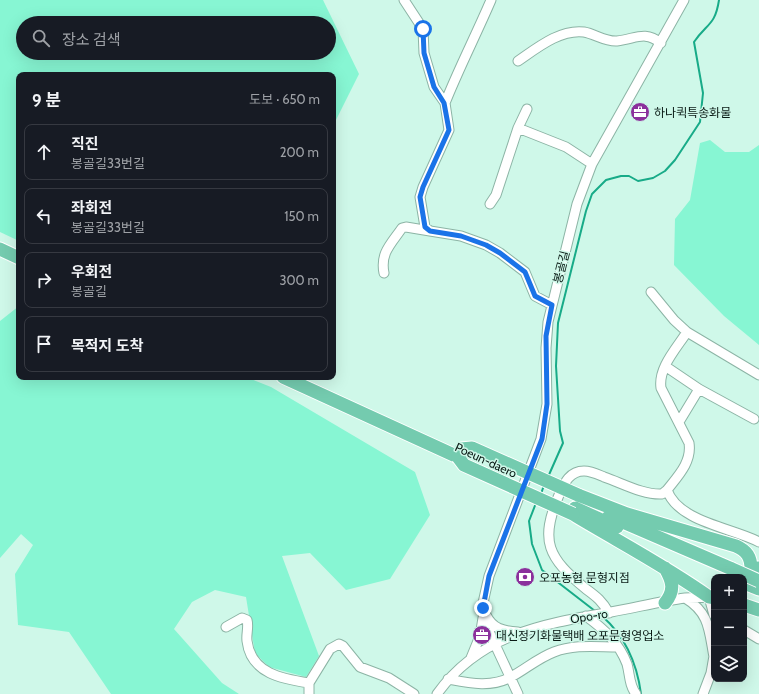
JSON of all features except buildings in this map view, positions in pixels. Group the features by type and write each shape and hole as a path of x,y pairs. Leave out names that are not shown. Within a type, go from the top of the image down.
{"highway":[{"path":"0,240 16,248"},
{"path":"0,249 16,257"},
{"name":"Poeun-daero","path":"290,380 460,453"},
{"name":"Poeun-daero","path":"308,380 460,453"},
{"path":"711,596 664,567 614,540 576,505 472,448 460,453 464,465 576,505 742,571 754,585"},
{"path":"576,505 627,514 759,553"},
{"path":"742,571 749,554 744,549"},
{"path":"664,567 673,584 672,592 665,603"},
{"path":"747,606 759,610"}],"street":[{"path":"404,0 423,29 424,53 434,87 444,103 449,130 420,197 423,221 425,227 430,231"},
{"path":"444,103 491,0"},
{"name":"봉골길","path":"470,659 480,636 489,576 542,439 547,404 546,336 552,305 577,204 592,164 684,0"},
{"path":"518,61 547,41 570,32 585,32 616,41 646,35 652,36 661,43"},
{"path":"490,204 496,195 518,128 527,109"},
{"path":"518,128 566,147 592,164"},
{"path":"384,273 381,263 386,251 402,228 406,227 461,236 493,249 525,272 535,296 552,305"},
{"path":"651,292 674,320 687,332 759,375"},
{"path":"607,613 600,599 586,588 554,556 550,546 548,528 549,518 565,483 577,472 588,471 649,493 662,494 667,490 685,466 690,450 689,443 661,388 661,374 687,332"},
{"path":"665,366 699,389 754,419"},
{"path":"679,422 699,389"},
{"path":"667,490 674,502 684,510 695,516 759,542"},
{"path":"743,536 748,540 748,544 744,549"},
{"name":"Opo-ro","path":"437,694 448,679 470,659 494,644 522,632 551,623 665,603 685,598 711,597"},
{"path":"685,598 701,611 706,620 712,646"},
{"path":"483,611 490,621 499,629 522,632"},
{"path":"483,611 494,644 518,694"},
{"path":"590,616 618,647 627,665 631,688 636,694"},
{"path":"226,627 242,618 247,620 247,641 250,653 262,670 285,680 309,683"},
{"path":"747,632 759,639"},
{"path":"309,694 309,683 330,649 339,644 343,646 360,667 389,678 414,694"},
{"path":"448,679 481,685 510,678 541,657 556,651 578,646 618,647"},
{"path":"703,694 711,673"}],"green space":[{"path":"0,0 323,0 331,16 16,16 16,60 336,60 336,27 359,74 336,120 336,72 16,72 16,240 0,232"},
{"path":"710,140 725,152 749,152 759,145 759,345 724,316 674,265 675,219 690,200 700,143"},
{"path":"16,308 16,380 254,380 271,387 415,472 430,515 390,579 346,590 310,553 282,556 319,656 306,677 269,667 255,653 246,597 215,590 192,602 174,629 222,683 239,694 111,694 69,632 18,625 15,574 33,545 21,534 0,558 0,321"}],"waterway":[{"path":"548,477 563,443 560,431 556,366 558,323 586,211 592,194 606,180 621,176 629,176 638,181 653,178 665,171 675,160 700,122 703,93 694,42 713,20 719,0"},
{"path":"541,494 544,485"},
{"path":"536,503 529,521 532,544 542,570 595,611"},
{"path":"602,616 618,633 629,651 637,672 641,694"}],"place":[{"name":"하나퀵특송화물","path":"640,112"},
{"name":"오포농협 문형지점","path":"525,577"},
{"name":"대신정기화물택배 오포문형영업소","path":"482,635"}],"route":[{"path":"423,29 424,53 434,87 444,103 449,130 448,135 439,150 420,197 425,227 430,231 461,236 486,245 500,253 525,272 528,276 535,296 552,305 546,336 547,404 542,439 489,576 484,595 483,608"}]}
